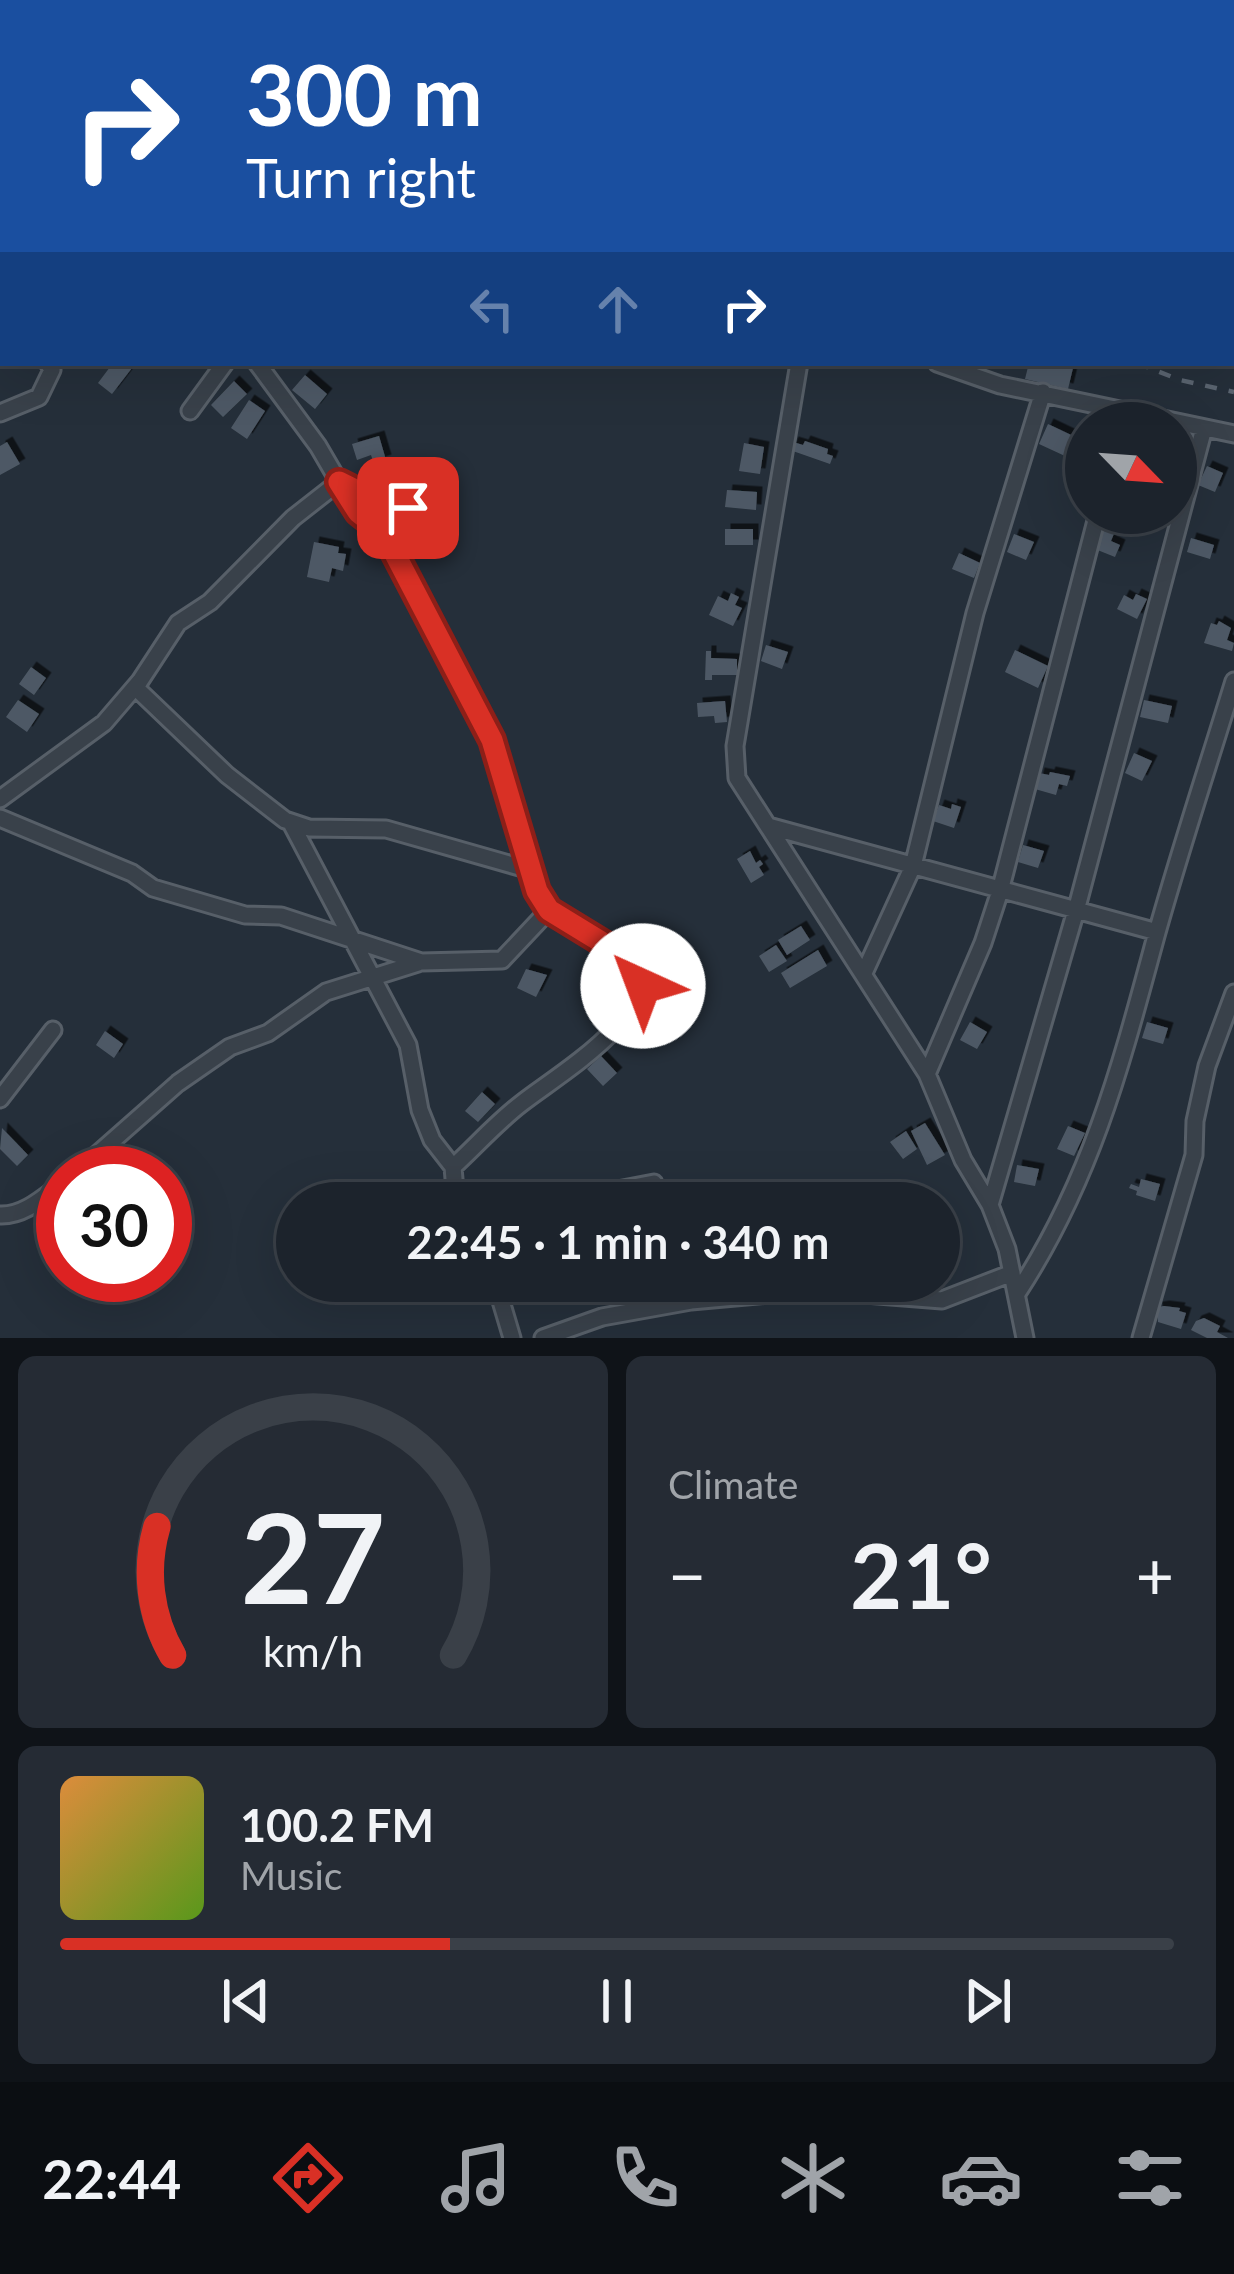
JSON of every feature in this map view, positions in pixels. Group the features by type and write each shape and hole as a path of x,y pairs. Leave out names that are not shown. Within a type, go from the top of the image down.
{"street":[{"path":"0,413 39,397 48,386 50,366"},
{"path":"190,410 224,366"},
{"path":"259,366 318,446 358,512 384,533 492,740 537,891 549,910 634,962 642,974 643,986 633,1006 579,1064 521,1103 453,1167"},
{"path":"798,366 735,746 737,778 927,1074 963,1160 990,1205 1018,1292 1025,1338"},
{"path":"946,366 1000,385 1076,402"},
{"path":"864,974 914,866 975,613 1043,392"},
{"path":"1197,427 1234,434"},
{"path":"990,1205 1077,907 1204,428"},
{"path":"339,482 371,498 408,508"},
{"path":"0,799 104,723 178,623 210,602 293,518 339,482"},
{"path":"927,1074 1000,891 1093,534"},
{"path":"1018,1292 1056,1234 1123,1062 1157,932 1234,681"},
{"path":"135,687 227,775 292,823 309,828 386,829 530,870"},
{"path":"0,818 132,873 153,888 245,916 281,916 421,962"},
{"path":"292,823 408,1045 426,1125 453,1167 454,1182"},
{"path":"768,826 1157,932"},
{"path":"106,1146 162,1096 230,1047 268,1033 326,992 421,962 502,960 549,910"},
{"path":"1141,1338 1194,1155 1195,1120 1207,1066 1234,993"},
{"path":"0,1099 53,1030"},
{"path":"0,1215 9,1216 36,1203"},
{"path":"543,1338 602,1317 691,1301 814,1290 942,1300 1012,1273"},
{"path":"501,1302 512,1338"}],"building":[{"path":"111,366 132,368 112,394 98,383"},
{"path":"1028,366 1073,368 1068,389 1025,379"},
{"path":"305,375 327,394 315,409 292,390"},
{"path":"234,381 247,394 223,417 211,405"},
{"path":"249,400 265,411 247,439 231,428"},
{"path":"1048,424 1065,432 1065,456 1039,444"},
{"path":"379,436 386,460 374,464 371,455 357,460 352,444"},
{"path":"805,441 828,449 827,454 833,456 830,464 790,450 793,442 803,445"},
{"path":"7,442 20,464 0,475 0,446"},
{"path":"744,443 764,447 760,474 739,471"},
{"path":"1207,466 1223,473 1215,492 1198,485"},
{"path":"727,490 757,492 756,510 725,507"},
{"path":"725,529 753,529 753,545 725,545"},
{"path":"1014,534 1034,542 1026,560 1007,552"},
{"path":"1100,534 1114,534 1111,541 1120,545 1115,557 1095,549"},
{"path":"1191,538 1214,545 1210,559 1187,552"},
{"path":"314,542 339,547 338,553 346,554 343,571 332,568 329,582 307,577"},
{"path":"959,553 980,563 974,578 952,569"},
{"path":"731,593 739,597 735,605 742,608 733,626 709,615 718,596 728,601"},
{"path":"1136,594 1147,599 1137,619 1117,609 1124,595 1133,600"},
{"path":"1219,621 1231,628 1227,640 1234,643 1232,651 1204,643 1211,623"},
{"path":"766,645 788,652 782,669 761,661"},
{"path":"1015,650 1048,666 1038,688 1005,672"},
{"path":"706,651 711,651 711,658 737,659 737,675 712,675 712,680 705,680"},
{"path":"31,667 46,678 34,695 19,684"},
{"path":"18,700 39,714 27,732 6,717"},
{"path":"1144,700 1172,706 1168,723 1140,717"},
{"path":"725,701 727,722 715,723 714,716 698,717 697,703"},
{"path":"1134,753 1152,761 1142,781 1125,773"},
{"path":"1039,773 1070,776 1067,786 1059,784 1056,795 1035,789"},
{"path":"952,804 961,807 954,828 933,821 939,805 951,809"},
{"path":"1023,845 1044,851 1038,868 1018,862"},
{"path":"750,851 756,863 763,864 759,867 764,875 751,883 737,859"},
{"path":"801,926 810,940 787,955 778,940"},
{"path":"776,945 787,961 769,972 759,956"},
{"path":"818,950 827,966 790,988 781,973"},
{"path":"526,969 547,975 536,997 517,988"},
{"path":"970,1022 987,1032 977,1049 960,1040"},
{"path":"1147,1022 1168,1028 1163,1044 1142,1038"},
{"path":"105,1031 123,1044 114,1058 96,1045"},
{"path":"601,1056 617,1073 603,1086 587,1069"},
{"path":"482,1092 495,1104 478,1122 465,1111"},
{"path":"925,1123 945,1155 927,1165 911,1131"},
{"path":"1068,1126 1085,1133 1074,1156 1057,1149"},
{"path":"2,1128 28,1155 17,1166 0,1149"},
{"path":"906,1131 917,1149 903,1159 890,1142"},
{"path":"1017,1165 1039,1169 1035,1186 1014,1182"},
{"path":"1141,1179 1160,1184 1155,1201 1129,1188 1131,1184 1139,1187"},
{"path":"1157,1307 1186,1313 1181,1329 1158,1322"},
{"path":"1204,1318 1220,1326 1217,1332 1228,1338 1207,1338 1191,1330"}],"railway":[{"path":"1145,366 1234,392"}],"route":[{"path":"408,508 371,498 339,482 358,512 384,533 492,740 537,891 549,910 634,962 643,986"}]}
